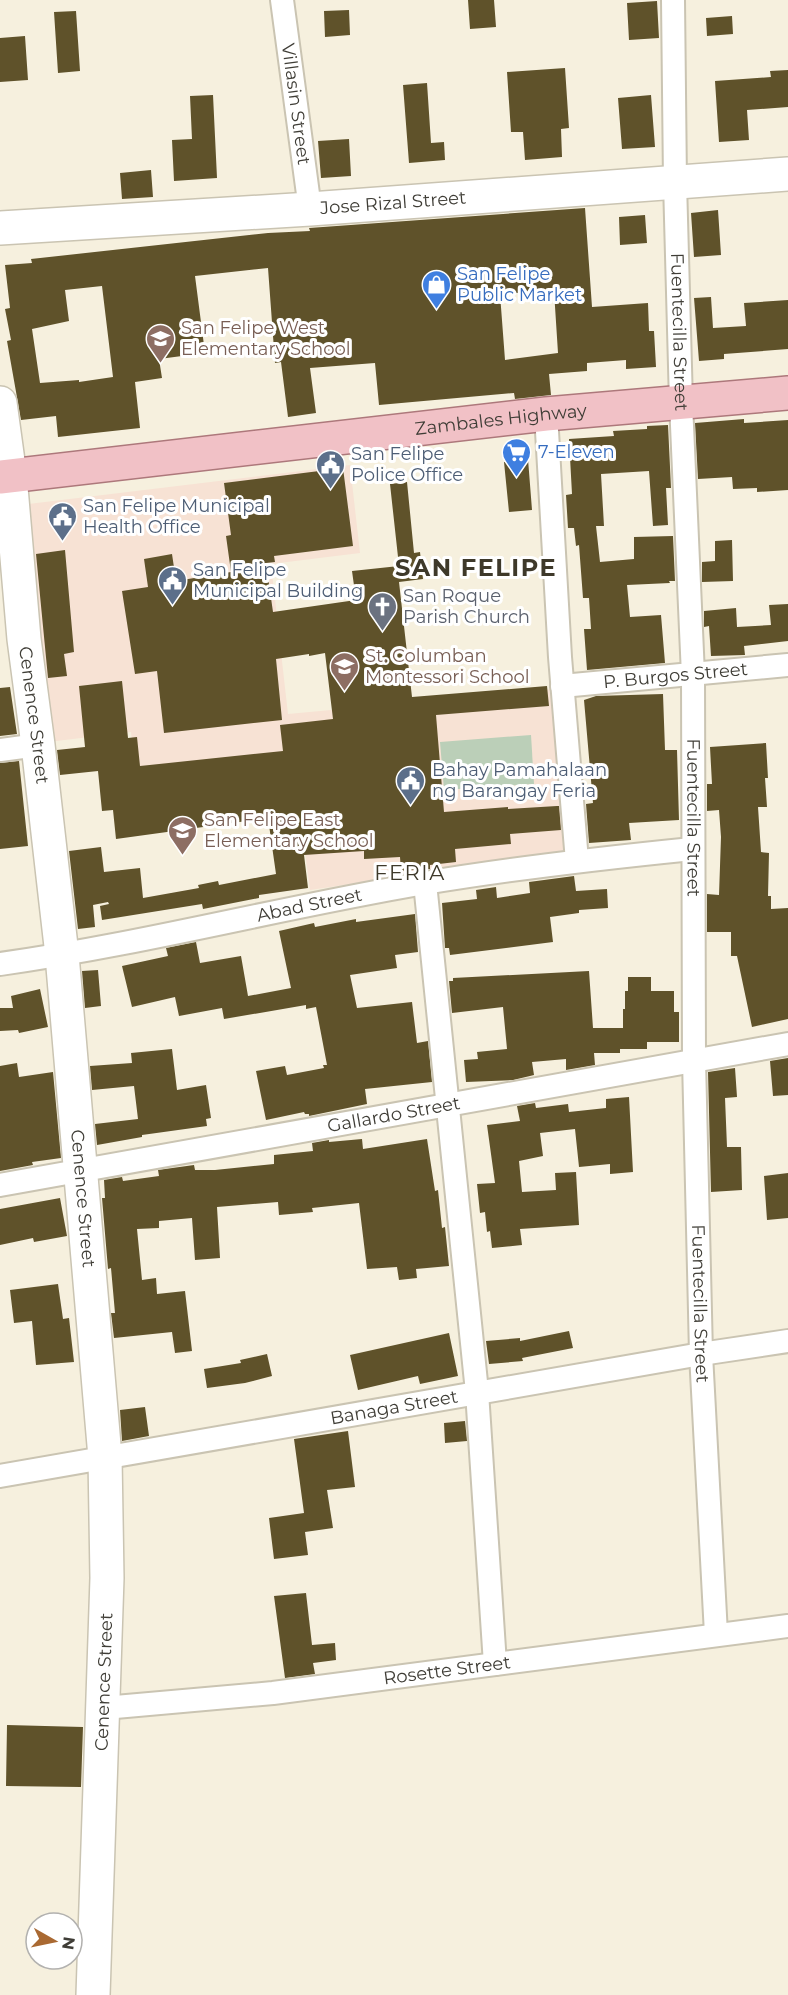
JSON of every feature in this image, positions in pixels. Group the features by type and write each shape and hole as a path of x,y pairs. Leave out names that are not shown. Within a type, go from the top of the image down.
{"main road":[{"name":"Zambales Highway","path":"5,476 546,414 788,393"}],"street":[{"name":"Villasin Street","path":"282,0 310,209"},
{"name":"Fuentecilla Street","path":"673,0 681,403 693,675 694,1060 701,1354 716,1634"},
{"name":"Jose Rizal Street","path":"0,228 310,209 788,174"},
{"name":"Cenence Street","path":"0,403 5,476 62,955 105,1457 107,1578 93,1995"},
{"path":"546,414 562,686 577,861"},
{"name":"P. Burgos Street","path":"562,686 788,665"},
{"path":"0,750 38,745"},
{"name":"Abad Street","path":"0,963 62,955 424,883 577,861 692,849"},
{"path":"424,883 477,1392 495,1664"},
{"name":"Gallardo Street","path":"0,1185 788,1044"},
{"name":"Banaga Street","path":"0,1476 477,1392 788,1341"},
{"name":"Rosette Street","path":"104,1708 273,1693 788,1626"}],"shaded area":[{"path":"350,465 360,553 271,564 288,714 554,689 570,852 310,890 297,791 139,809 131,732 48,742 20,505"}],"green space":[{"path":"531,735 534,784 444,790 440,742"}],"building":[{"path":"468,0 494,0 496,27 470,29"},
{"path":"657,1 659,38 629,40 627,3"},
{"path":"349,10 350,35 325,37 324,11"},
{"path":"76,11 80,71 58,73 54,12"},
{"path":"732,16 733,34 707,36 706,18"},
{"path":"25,36 28,80 0,82 0,38"},
{"path":"565,68 569,128 561,129 562,157 525,160 523,132 511,132 507,72"},
{"path":"788,70 788,107 747,110 749,140 719,142 715,81 771,77 770,71"},
{"path":"427,83 431,143 444,142 445,160 409,163 403,85"},
{"path":"213,95 217,178 174,181 172,140 192,139 190,96"},
{"path":"651,95 655,147 622,149 618,98"},
{"path":"349,139 351,176 321,178 318,141"},
{"path":"151,170 153,197 122,199 120,173"},
{"path":"585,208 592,307 648,303 649,331 654,331 656,367 626,369 626,360 587,363 587,371 549,374 551,395 515,399 514,393 379,405 375,363 310,368 316,413 288,417 281,362 275,363 268,268 195,276 205,353 159,359 162,378 135,382 140,428 58,437 56,416 21,420 7,341 11,340 5,309 10,308 5,265 32,263 31,259 268,233 310,231 309,228","holes":["102,286 113,377 79,382 79,380 40,383 32,329 69,321 65,290","554,291 558,353 505,360 500,294"]},
{"path":"718,210 721,255 694,257 691,213"},
{"path":"645,215 647,243 620,245 619,217"},
{"path":"711,297 713,328 746,326 744,303 788,300 788,349 724,354 724,359 699,361 694,298"},
{"path":"744,419 744,423 788,420 788,490 757,492 757,488 733,489 732,477 698,479 695,423"},
{"path":"668,425 671,488 666,488 668,525 653,526 649,471 601,474 604,526 596,526 600,562 634,559 634,537 673,536 675,581 627,585 630,617 661,615 665,663 587,670 584,629 591,629 589,598 583,598 579,545 576,546 574,528 568,528 566,495 572,494 569,439 614,436 613,431"},
{"path":"528,459 532,510 509,512 504,462"},
{"path":"343,468 353,546 274,556 275,562 266,563 273,612 356,600 352,571 399,566 390,484 407,482 414,553 420,552 423,579 399,582 412,697 547,686 549,706 436,715 444,812 559,806 561,830 510,834 511,844 455,849 456,862 430,865 430,869 401,871 400,857 364,859 364,851 304,855 308,888 259,895 259,898 203,909 202,904 102,920 100,906 109,904 108,902 93,905 95,927 78,929 69,851 101,847 104,872 140,868 143,898 199,888 198,885 218,881 219,885 276,874 268,818 116,839 113,810 102,811 98,771 60,775 57,750 85,747 79,686 122,681 128,738 137,737 140,766 283,751 280,725 333,719 325,653 309,656 309,654 276,659 282,720 164,733 157,671 135,674 122,591 148,587 144,559 172,554 176,581 231,572 226,536 231,535 224,483"},
{"path":"732,540 733,581 702,582 702,562 715,561 715,541"},
{"path":"65,550 74,652 64,654 67,676 48,678 36,554"},
{"path":"788,604 788,641 744,646 745,655 711,656 709,626 704,627 704,611 736,608 737,627 771,625 769,605"},
{"path":"10,687 17,734 0,736 0,688"},
{"path":"663,694 665,750 677,750 679,820 629,823 631,840 589,843 586,804 593,803 584,700 596,696"},
{"path":"766,743 767,807 758,807 761,852 769,853 768,896 771,896 771,909 788,908 788,1019 752,1027 737,956 731,956 731,932 707,932 707,894 719,895 721,837 719,810 707,811 707,784 712,784 710,747"},
{"path":"19,761 28,846 0,849 0,763"},
{"path":"574,876 576,891 607,889 608,908 579,910 579,913 550,917 553,942 450,955 449,948 445,948 442,903 477,899 476,890 496,887 497,898 530,893 529,882"},
{"path":"415,914 418,952 395,955 397,968 350,975 357,1008 412,1002 417,1043 428,1041 432,1082 365,1089 367,1104 309,1116 304,1112 266,1120 256,1071 285,1066 287,1075 324,1068 323,1065 327,1065 316,1007 306,1009 306,1005 224,1019 222,1008 179,1016 175,997 132,1007 122,966 168,956 166,948 196,942 200,963 241,956 248,996 291,988 279,931 314,923 315,927 356,919 356,922"},
{"path":"98,970 101,1006 85,1008 82,971"},
{"path":"589,971 593,1028 623,1028 623,1009 625,1009 625,991 628,991 628,977 651,977 651,991 674,991 674,1012 679,1012 679,1042 647,1042 647,1049 620,1049 620,1053 594,1053 595,1065 566,1070 566,1059 532,1062 534,1075 513,1080 466,1082 464,1060 478,1059 477,1052 507,1049 503,1007 452,1013 449,981 453,981 453,978"},
{"path":"40,989 48,1027 19,1033 18,1030 0,1031 0,1008 13,1008 11,996"},
{"path":"172,1049 177,1090 206,1085 211,1118 206,1119 207,1126 142,1135 142,1137 97,1145 95,1124 138,1119 134,1086 92,1090 90,1066 132,1063 131,1053"},
{"path":"788,1058 788,1095 773,1096 770,1061"},
{"path":"17,1063 19,1077 53,1072 61,1158 32,1162 33,1165 0,1171 0,1066"},
{"path":"735,1068 737,1097 725,1098 727,1147 741,1147 742,1190 711,1192 708,1072"},
{"path":"629,1097 633,1172 610,1174 610,1164 579,1167 575,1129 540,1133 543,1156 519,1161 522,1192 556,1190 555,1173 576,1172 579,1225 520,1229 522,1245 492,1248 490,1231 487,1232 485,1212 480,1213 477,1184 495,1183 487,1125 520,1121 517,1106 535,1103 536,1108 568,1104 569,1112 606,1108 606,1099"},
{"path":"362,1139 363,1149 427,1139 435,1191 438,1190 442,1228 445,1227 449,1266 416,1269 417,1278 399,1280 397,1267 367,1269 359,1203 312,1208 313,1212 279,1215 278,1202 217,1207 220,1258 195,1260 192,1218 159,1221 159,1228 137,1229 142,1280 156,1278 157,1294 185,1291 192,1351 175,1353 172,1332 114,1338 111,1313 115,1313 111,1268 108,1269 102,1198 105,1198 104,1180 122,1177 123,1181 159,1176 158,1170 194,1165 195,1170 215,1170 274,1164 274,1155 313,1151 312,1143"},
{"path":"788,1173 788,1218 767,1220 764,1176"},
{"path":"60,1198 67,1236 34,1242 33,1238 0,1245 0,1209"},
{"path":"58,1284 63,1319 69,1318 74,1362 36,1365 32,1321 14,1323 10,1290"},
{"path":"569,1331 573,1348 522,1358 523,1361 489,1364 486,1341 520,1338 520,1341"},
{"path":"449,1333 458,1376 420,1384 418,1376 358,1390 350,1355"},
{"path":"267,1354 272,1376 245,1383 207,1388 204,1369 241,1363 240,1360"},
{"path":"145,1407 149,1436 122,1441 120,1410"},
{"path":"465,1421 467,1441 445,1443 444,1423"},
{"path":"348,1431 355,1487 327,1490 333,1528 305,1532 308,1555 274,1559 269,1518 304,1513 294,1439"},
{"path":"306,1593 312,1645 335,1643 336,1660 313,1663 315,1674 285,1678 274,1596"},
{"path":"7,1725 83,1727 81,1787 6,1786"}],"place":[{"name":"San Felipe Public Market","path":"436,310"},
{"name":"San Felipe West Elementary School","path":"160,364"},
{"name":"7-Eleven","path":"517,478"},
{"name":"San Felipe Police Office","path":"330,490"},
{"name":"San Felipe Municipal Health Office","path":"62,542"},
{"name":"San Felipe Municipal Building","path":"172,606"},
{"name":"San Roque Parish Church","path":"382,632"},
{"name":"St. Columban Montessori School","path":"344,692"},
{"name":"Bahay Pamahalaan ng Barangay Feria","path":"411,806"},
{"name":"San Felipe East Elementary School","path":"183,856"}],"district":[{"name":"SAN FELIPE","path":"476,568"},
{"name":"FERIA","path":"410,873"}]}
